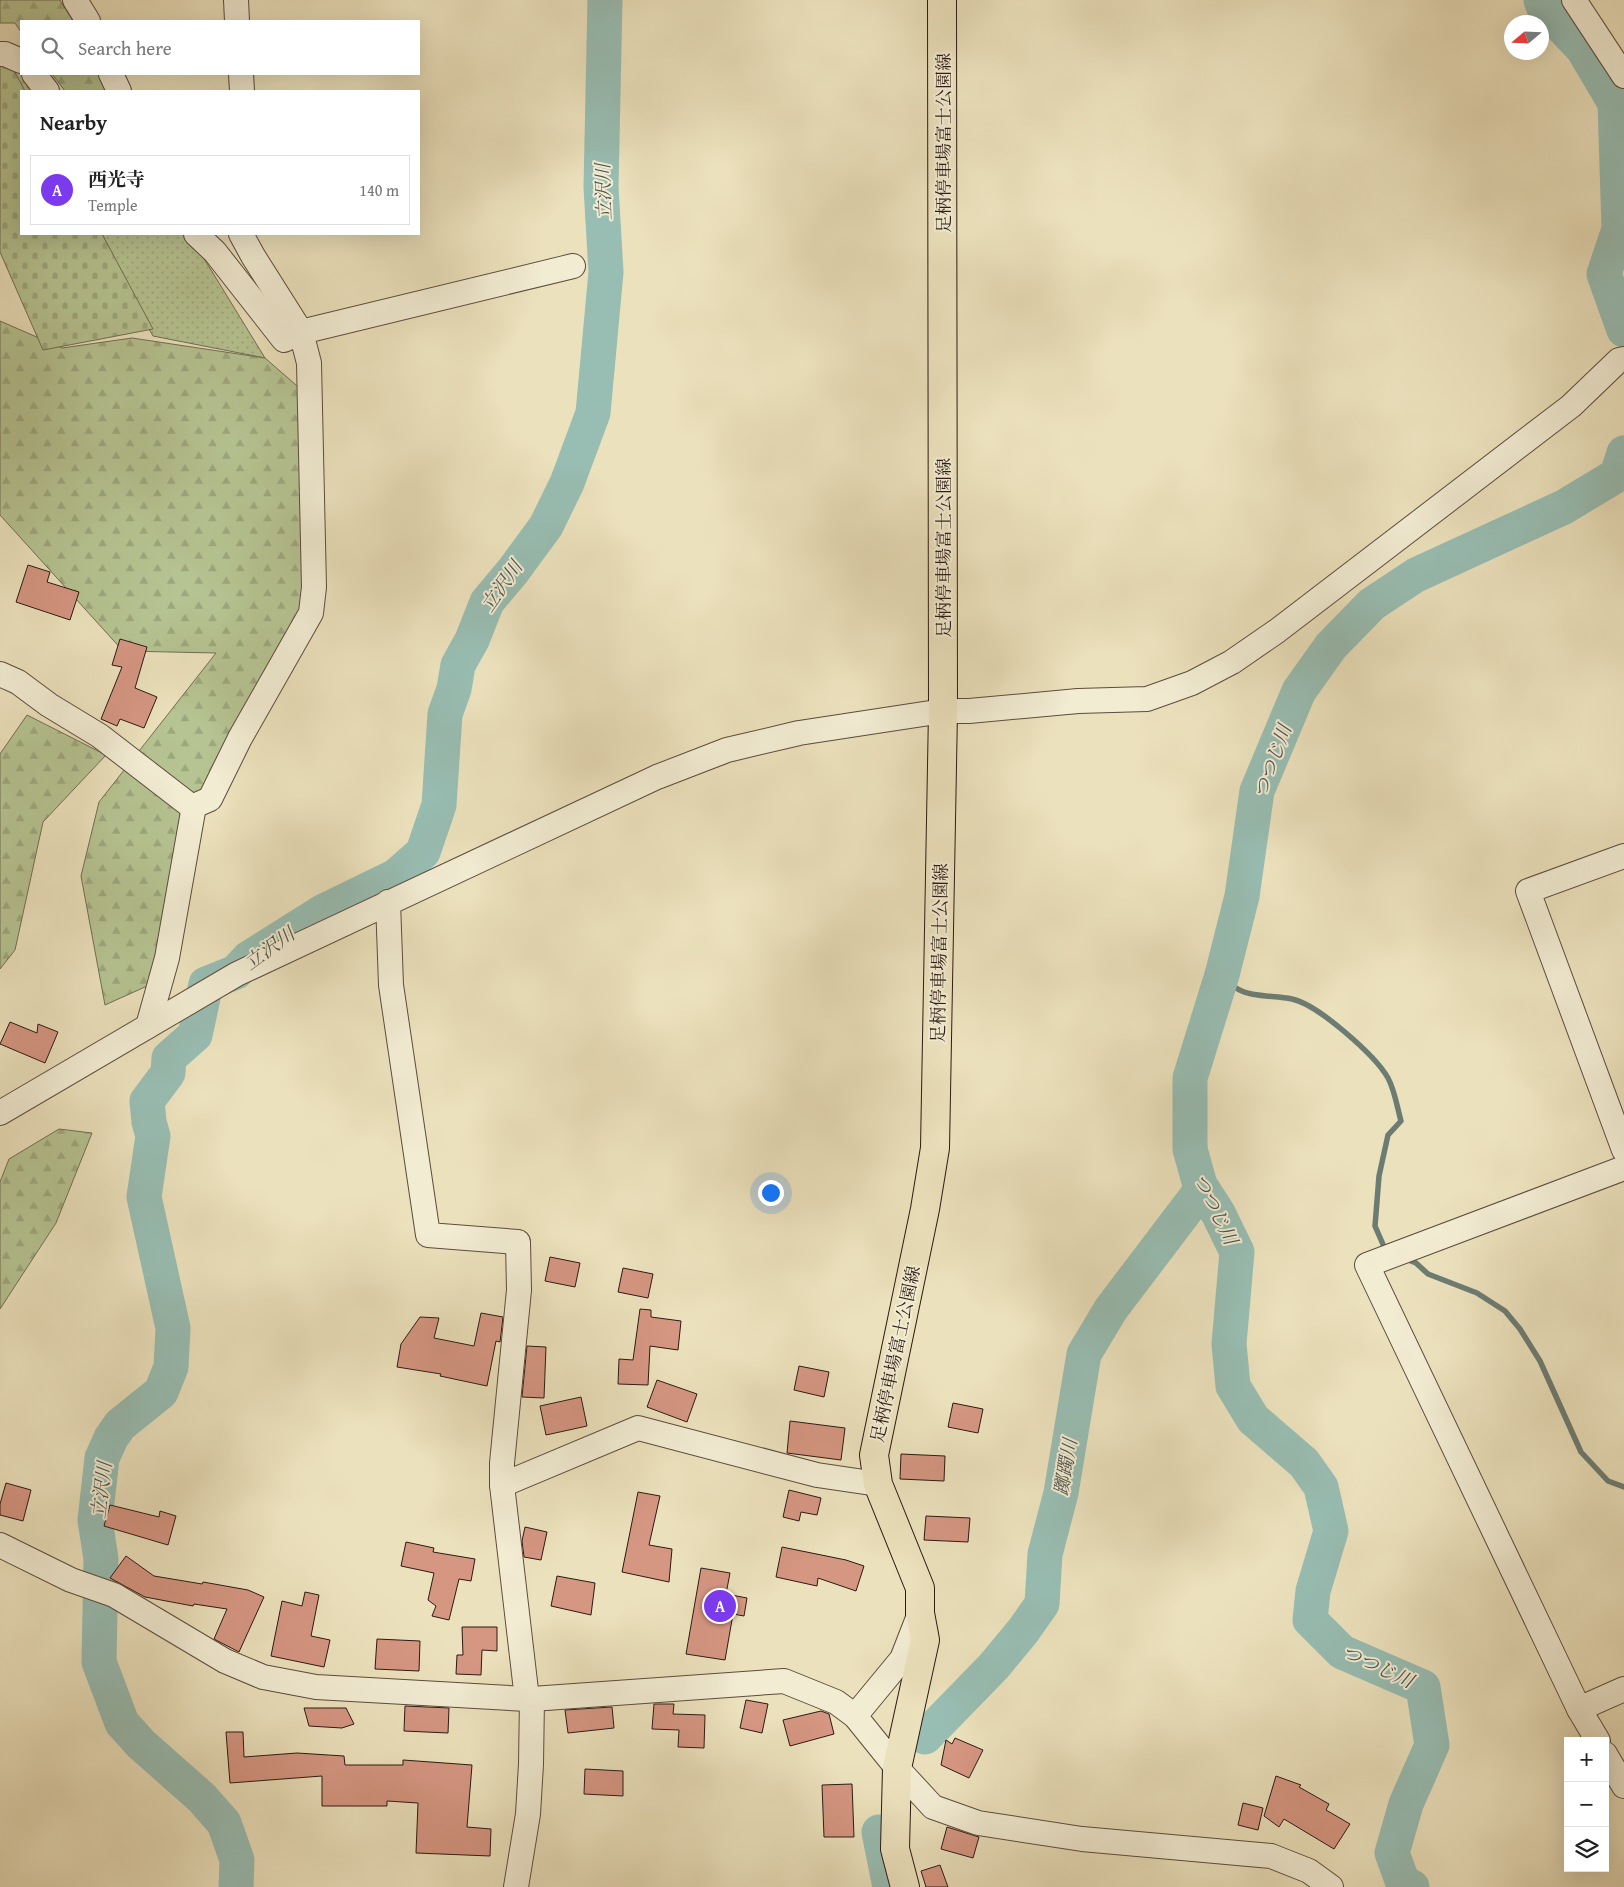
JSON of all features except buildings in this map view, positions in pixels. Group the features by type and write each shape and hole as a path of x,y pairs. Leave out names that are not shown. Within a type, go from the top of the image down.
{"main road":[{"name":"足柄停車場富士公園線","path":"905,1887 895,1849 897,1768 925,1640 920,1613 920,1588 878,1484 874,1455 925,1209 934,1148 943,711 942,0"}],"street":[{"path":"75,0 87,20"},
{"path":"236,0 237,20"},
{"path":"1574,0 1624,76"},
{"path":"0,54 20,60"},
{"path":"35,75 46,90"},
{"path":"111,75 119,90"},
{"path":"241,75 242,90"},
{"path":"197,235 215,252 284,340 301,332 573,266"},
{"path":"0,674 18,682 49,705 100,736 192,807 210,799 240,738 311,613 314,587 310,363 301,332 252,245 242,235"},
{"path":"0,1113 237,974 657,777 726,750 799,733 943,711 969,711 1078,701 1147,699 1192,683 1224,666 1277,631 1571,406 1622,359"},
{"path":"148,1026 167,958 194,806"},
{"path":"1624,856 1528,891 1624,1150"},
{"path":"388,902 391,985 428,1236 518,1242 519,1290 502,1463 502,1485 530,1699 531,1764 528,1814 516,1887"},
{"path":"1596,1737 1579,1709 1367,1265 1624,1168"},
{"path":"502,1485 638,1428 817,1474 878,1484"},
{"path":"0,1545 70,1580 114,1595 225,1661 262,1678 316,1686 530,1699 784,1681 836,1702 855,1716 897,1768 933,1807 978,1823 1082,1839 1271,1856 1309,1871 1330,1887"},
{"path":"855,1716 902,1659 920,1613"},
{"path":"1579,1709 1624,1688"},
{"path":"1609,1761 1624,1786"}],"green space":[{"path":"0,0 60,0 72,20 20,20 20,30 15,23 0,23"},
{"path":"0,54 5,54 24,90 20,90 20,235 103,235 153,329 43,350 0,252"},
{"path":"0,64 20,65 20,75 31,75 42,90 20,90"},
{"path":"53,75 107,75 117,90 64,90"},
{"path":"96,235 186,235 192,239 265,358 153,336"},
{"path":"0,321 62,348 132,338 265,358 318,404 310,593 192,807 156,982 105,1005 81,876 99,802 216,653 123,651 0,515"},
{"path":"27,715 106,755 43,822 15,950 0,969 0,754"},
{"path":"59,1129 92,1133 56,1223 0,1309 0,1182 9,1159"}],"waterway":[{"name":"立沢川","path":"236,1887 237,1860 224,1823 202,1798 141,1744 122,1723 99,1662 101,1559 95,1520 102,1458 111,1438 120,1425 161,1392 171,1367 173,1328 144,1197 153,1136 149,1122 147,1101 168,1073 169,1058 195,1035 206,984 236,972 249,958 322,912 396,876 423,852 439,805 445,714 454,689 458,665 472,640 487,602 513,571 546,526 567,483 593,413 606,272 601,187 605,0"},
{"name":"つつじ川","path":"1541,0 1544,8 1583,49 1615,103 1619,229 1604,274 1624,330"},
{"name":"つつじ川","path":"1412,1887 1403,1883 1392,1853 1406,1804 1432,1745 1423,1687 1342,1652 1310,1620 1313,1591 1331,1531 1321,1487 1304,1463 1253,1419 1233,1386 1229,1344 1237,1252 1218,1213 1200,1185 1190,1149 1190,1078 1222,975 1242,896 1257,791 1299,691 1331,646 1372,604 1416,575 1564,507 1617,475 1624,453"},
{"path":"1222,975 1232,985 1242,991 1256,995 1292,999 1316,1010 1359,1044 1388,1078 1401,1121 1388,1135 1379,1176 1375,1226 1385,1249 1389,1251"},
{"name":"躑躅川","path":"925,1737 994,1666 1023,1631 1042,1604 1045,1554 1061,1493 1084,1354 1111,1309 1202,1189"},
{"path":"1406,1259 1416,1263 1428,1274 1477,1293 1505,1311 1520,1329 1540,1361 1581,1452 1608,1481 1624,1487"},
{"name":"躑躅川","path":"879,1832 890,1887"}],"place":[{"name":"西光寺","path":"720,1606"}]}
